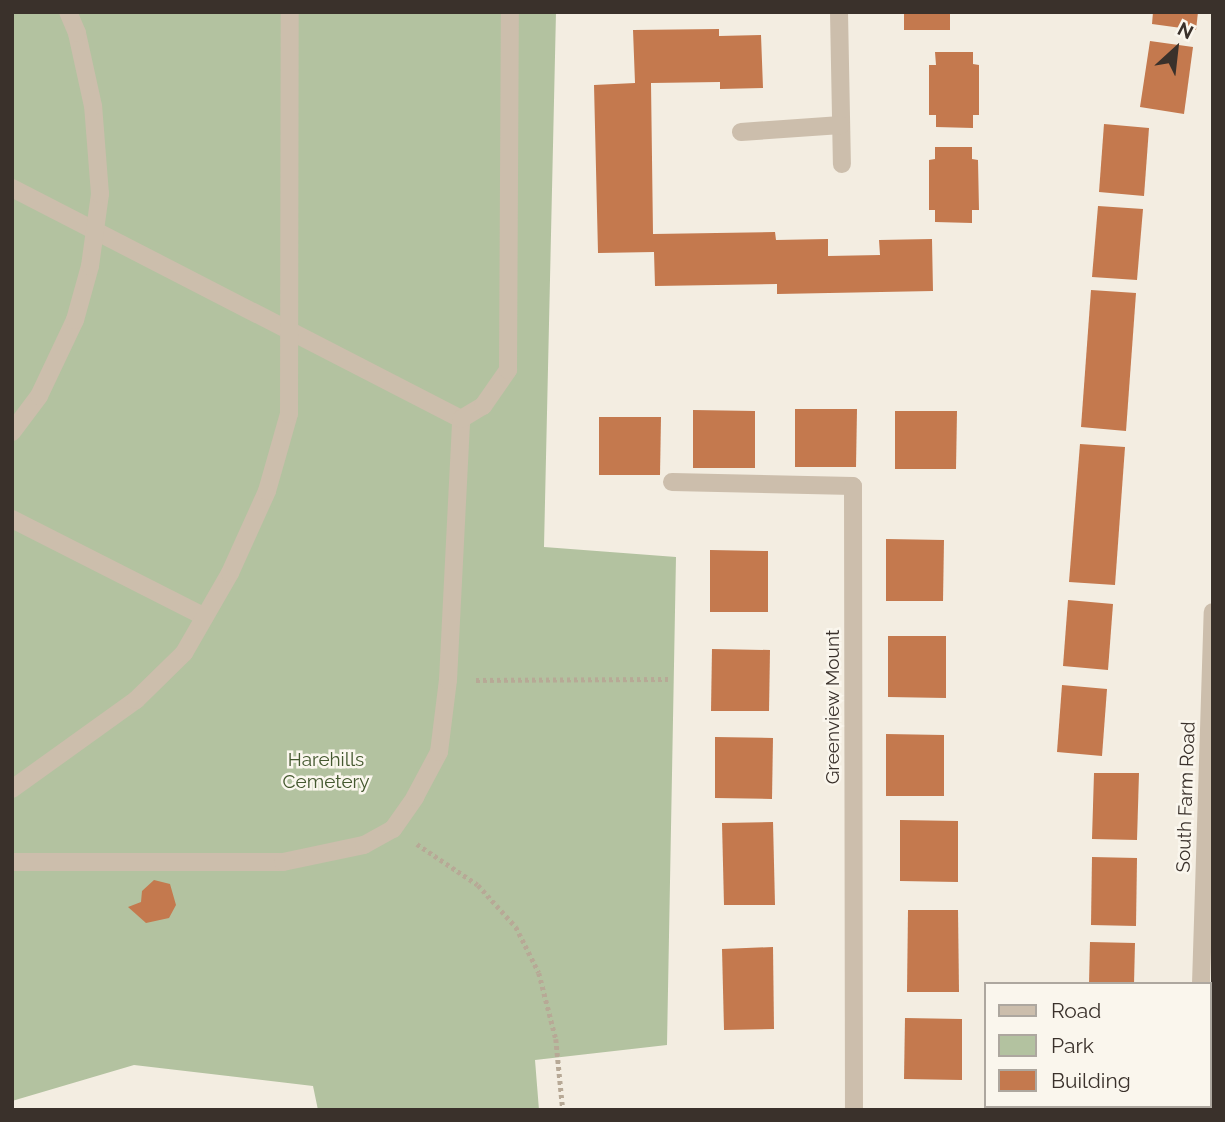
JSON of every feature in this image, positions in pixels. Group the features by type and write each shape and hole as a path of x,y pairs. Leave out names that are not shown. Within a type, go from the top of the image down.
{"street":[{"path":"12,432 39,396 75,320 100,194 93,106 77,33 68,12"},
{"path":"12,789 51,766 136,700 184,653 205,617 267,491 289,414 290,12"},
{"path":"461,419 483,405 508,370 510,12"},
{"path":"839,12 842,164"},
{"path":"741,132 841,125"},
{"path":"12,188 461,419"},
{"path":"12,862 283,863 363,845 393,829 439,752 448,680 461,419"},
{"name":"Greenview Mount","path":"672,482 853,486 854,1110"},
{"path":"12,519 205,617"},
{"name":"South Farm Road","path":"1201,982 1213,612"}],"path":[{"path":"448,680 668,679"},
{"path":"393,829 478,885 516,927 539,973 553,1026 563,1110"}],"green space":[{"name":"Harehills Cemetery","path":"12,12 556,12 544,547 676,557 667,1045 535,1060 539,1110 318,1110 313,1086 134,1065 12,1101"}],"building":[{"path":"904,12 950,12 950,30 904,30"},
{"path":"1153,12 1198,12 1196,30 1152,24"},
{"path":"719,29 719,36 761,35 763,88 720,89 720,82 651,83 653,234 775,232 776,240 828,239 828,256 880,255 879,240 932,239 933,291 777,294 777,284 655,286 654,252 598,253 594,85 635,83 633,30"},
{"path":"1150,41 1193,47 1184,114 1140,107"},
{"path":"935,52 973,52 973,64 979,65 979,115 973,115 973,128 936,127 936,115 929,115 929,65 936,65"},
{"path":"1104,124 1149,128 1144,196 1099,192"},
{"path":"935,147 972,147 972,159 978,160 979,210 972,210 972,223 935,222 935,210 929,210 929,160 935,159"},
{"path":"1098,206 1143,209 1137,280 1092,277"},
{"path":"1091,290 1136,293 1126,431 1081,427"},
{"path":"795,409 857,409 856,467 795,467"},
{"path":"693,410 755,411 755,468 693,468"},
{"path":"895,411 957,411 956,469 895,469"},
{"path":"599,417 661,417 660,475 599,475"},
{"path":"1080,444 1125,447 1115,585 1069,582"},
{"path":"886,539 944,540 943,601 886,601"},
{"path":"710,550 768,551 768,612 710,612"},
{"path":"1068,600 1113,604 1108,670 1063,666"},
{"path":"888,636 946,636 946,698 888,697"},
{"path":"712,649 770,650 769,711 711,711"},
{"path":"1062,685 1107,689 1102,756 1057,752"},
{"path":"886,734 944,735 944,796 886,796"},
{"path":"715,737 773,738 772,799 715,798"},
{"path":"1094,773 1139,773 1137,840 1092,839"},
{"path":"900,820 958,821 958,882 900,881"},
{"path":"773,822 775,905 724,905 722,823"},
{"path":"1092,857 1137,858 1136,926 1091,925"},
{"path":"154,880 170,884 176,905 169,918 146,923 128,907 141,902 142,891"},
{"path":"908,910 958,910 959,992 907,992"},
{"path":"1090,942 1135,943 1134,982 1089,982"},
{"path":"773,947 774,1029 724,1030 722,949"},
{"path":"905,1018 962,1019 962,1080 904,1079"}]}
